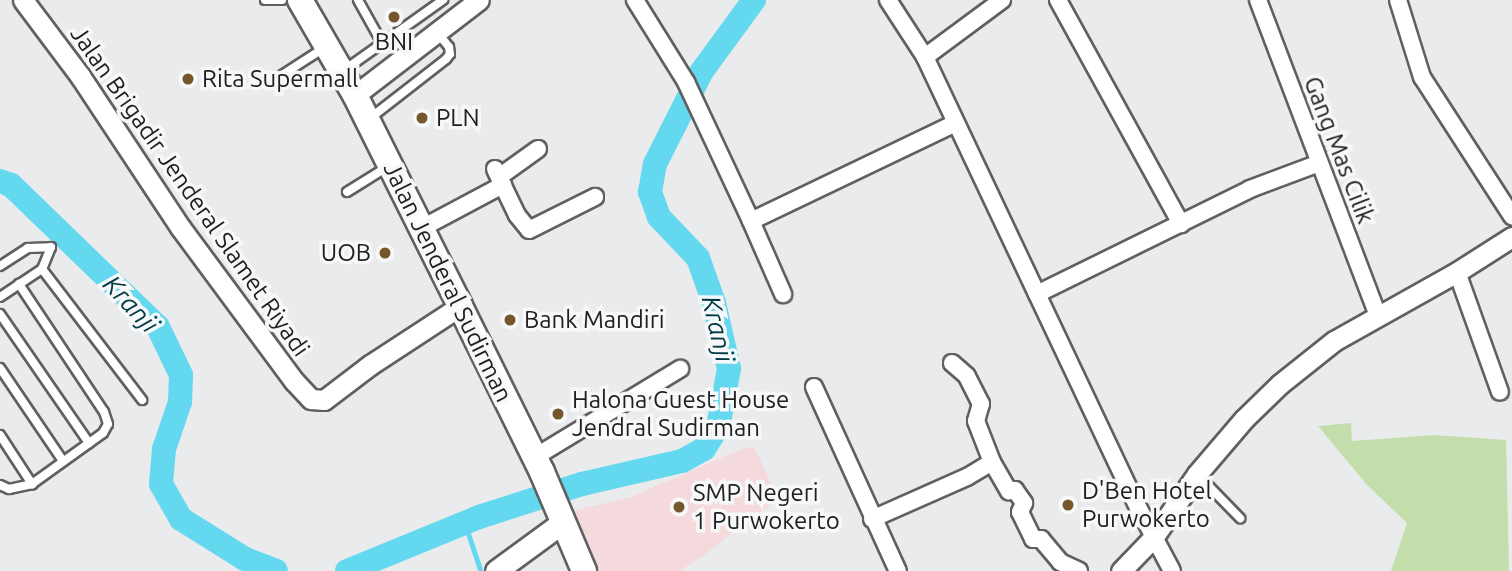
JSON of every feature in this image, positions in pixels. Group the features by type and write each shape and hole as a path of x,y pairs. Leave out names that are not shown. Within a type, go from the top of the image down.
{"main road":[{"name":"Jalan Jenderal Sudirman","path":"300,2 355,95 422,228 538,465 584,571"},
{"path":"496,571 561,518"}],"street":[{"name":"Jalan Brigadir Jenderal Slamet Riyadi","path":"23,0 80,76 180,227 294,381 311,398 324,400 370,365 460,306"},
{"path":"355,95 437,32 450,5 479,0"},
{"path":"635,0 700,108 783,294"},
{"path":"888,0 925,57 1153,538 1172,571"},
{"path":"925,57 1002,0"},
{"path":"1058,0 1181,224"},
{"name":"Gang Mas Cilik","path":"1258,0 1378,316"},
{"path":"1398,0 1423,77 1512,216"},
{"path":"751,221 956,123"},
{"path":"422,228 538,149"},
{"path":"1040,301 1250,189 1319,163"},
{"path":"499,177 517,215 529,230 595,197"},
{"path":"1121,571 1153,538 1198,474 1244,419 1280,384 1334,341 1457,272 1512,237"},
{"path":"1457,272 1500,392"},
{"path":"952,363 967,376 981,404 976,421 992,462 1009,491 1015,489 1024,503 1020,513 1033,539 1041,539 1060,562 1079,571"},
{"path":"538,465 680,369"},
{"path":"814,387 898,571"},
{"path":"872,519 967,477 992,462"}],"lane":[{"path":"265,0 300,2"},
{"path":"358,0 382,43"},
{"path":"341,72 382,43 450,5"},
{"path":"368,121 446,60 450,54 449,47 437,32"},
{"path":"282,75 326,47"},
{"path":"346,192 390,166"},
{"path":"0,266 28,248 51,247 42,269 0,297"},
{"path":"42,269 142,400"},
{"path":"0,485 9,489 32,484 89,443 108,425 104,412 19,285"},
{"path":"0,314 89,443"},
{"path":"0,368 63,461"},
{"path":"0,435 32,484"},
{"path":"1198,474 1240,518"}],"shaded area":[{"name":"SMP Negeri 1 Purwokerto","path":"754,447 779,500 749,519 706,554 679,571 584,571 559,514 631,497 744,448"}],"green space":[{"path":"1351,423 1352,441 1434,435 1506,440 1509,571 1391,571 1407,523 1367,485 1318,426"}],"waterway":[{"name":"Kranji","path":"347,571 479,517 582,484 682,461 704,449 718,427 729,369 714,303 698,258 659,217 650,192 655,164 702,71 754,0"},
{"name":"Kranji","path":"0,181 11,185 158,327 181,375 180,402 164,449 161,484 181,519 245,559 276,571"},
{"name":"Kranji","path":"465,523 481,571"}],"place":[{"name":"BNI","path":"394,17"},
{"name":"Rita Supermall","path":"188,79"},
{"name":"PLN","path":"422,118"},
{"name":"UOB","path":"385,253"},
{"name":"Bank Mandiri","path":"510,320"},
{"name":"Halona Guest House Jendral Sudirman","path":"558,414"},
{"name":"D'Ben Hotel Purwokerto","path":"1068,505"},
{"name":"SMP Negeri 1 Purwokerto","path":"679,507"}]}
